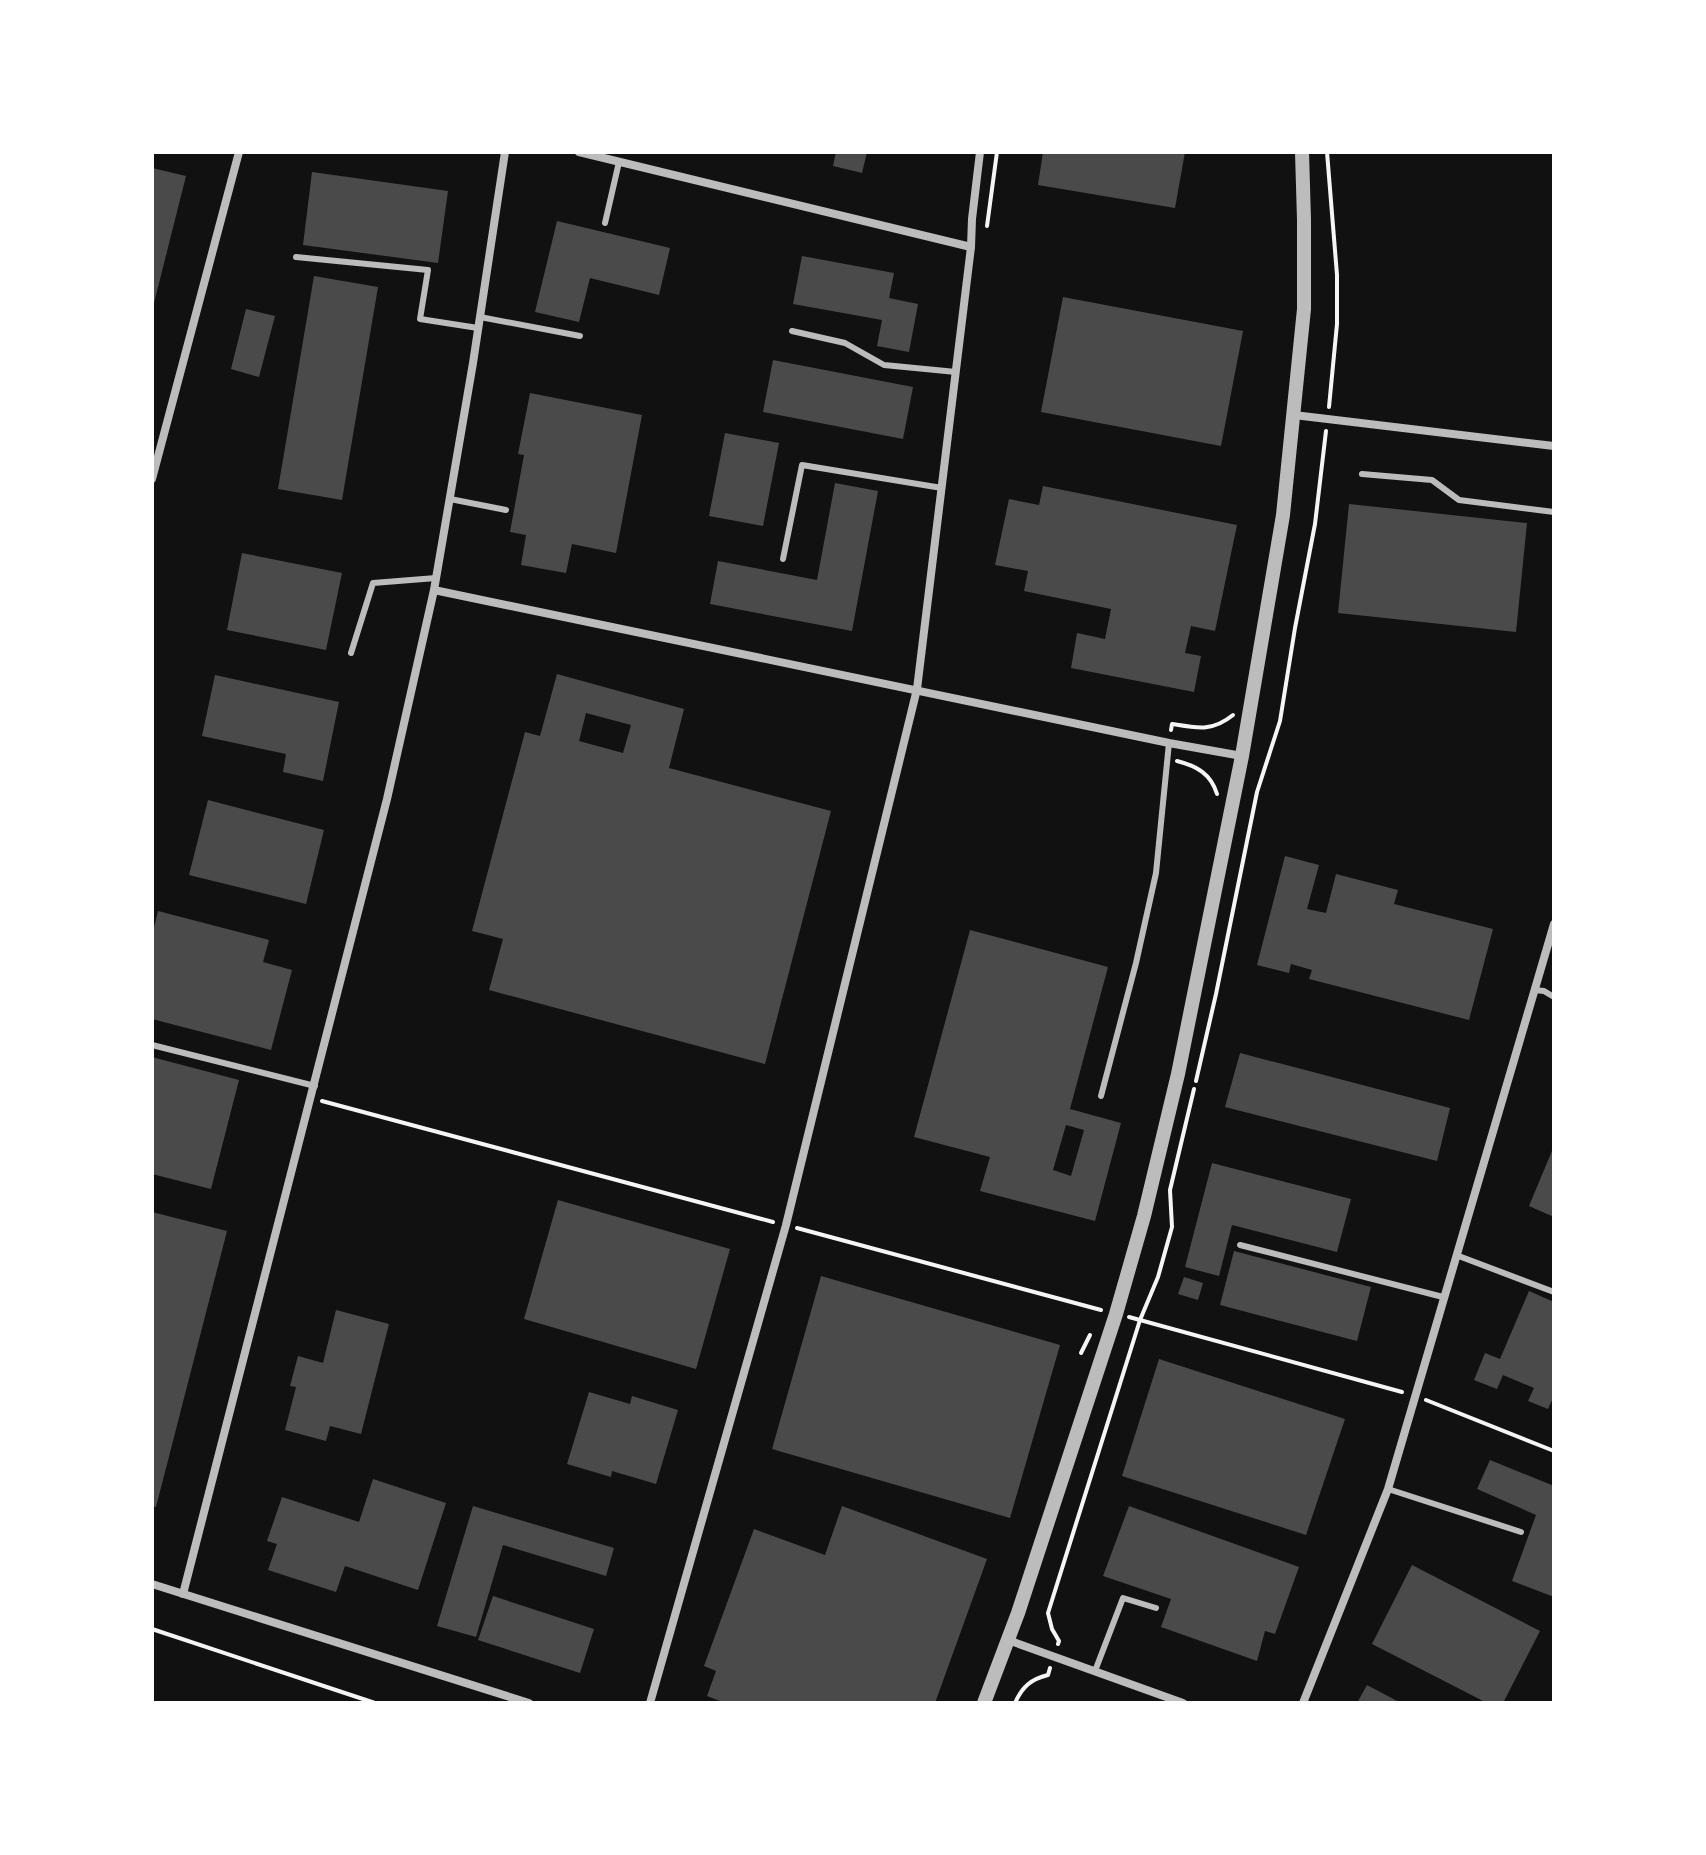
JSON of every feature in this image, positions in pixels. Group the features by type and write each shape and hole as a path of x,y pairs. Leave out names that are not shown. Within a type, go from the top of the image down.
{"street":[{"path":"152,479 239,152"},
{"path":"183,1594 387,799 434,590 505,152"},
{"path":"579,152 971,247"},
{"path":"650,1703 786,1225 917,689 980,152"},
{"path":"984,1703 1008,1640 1116,1314 1144,1216 1178,1074 1242,756 1283,515 1304,309 1302,152"},
{"path":"1294,415 1554,446"},
{"path":"434,590 1242,756"},
{"path":"1303,1703 1388,1489 1554,924"},
{"path":"152,1584 529,1703"},
{"path":"1008,1640 1183,1703"}],"lane":[{"path":"605,223 619,162"},
{"path":"296,257 428,270 420,319 478,328"},
{"path":"480,317 580,336"},
{"path":"792,331 845,343 884,365 956,372"},
{"path":"783,559 802,465 942,488"},
{"path":"1362,474 1432,480 1459,500 1554,512"},
{"path":"450,499 506,510"},
{"path":"351,653 373,583 436,578"},
{"path":"1101,1096 1156,873 1169,743"},
{"path":"1534,990 1554,997"},
{"path":"152,1045 315,1086"},
{"path":"1240,1245 1443,1297"},
{"path":"1456,1255 1554,1292"},
{"path":"1388,1489 1521,1532"},
{"path":"1095,1671 1123,1598 1156,1608"}],"path":[{"path":"1015,1703 1027,1684 1048,1675 1059,1641 1048,1613 1172,1227 1170,1190 1219,980 1257,792 1280,721 1315,524 1337,324 1337,275 1327,152"},
{"path":"1169,743 1172,724 1203,728 1220,725 1232,716 1241,703"},
{"path":"1167,759 1202,771 1212,783 1218,801"},
{"path":"312,1098 1414,1395 1554,1451"},
{"path":"1081,1353 1095,1324"},
{"path":"152,1629 375,1703"}],"building":[{"path":"836,152 867,152 862,173 833,166"},
{"path":"1043,152 1185,152 1175,208 1038,185"},
{"path":"152,168 186,176 153,307 152,306"},
{"path":"312,172 448,191 438,263 303,245"},
{"path":"557,221 670,248 659,295 590,278 579,322 535,312"},
{"path":"802,256 894,273 889,298 918,304 909,352 877,346 882,320 793,304"},
{"path":"314,276 378,287 342,500 278,489"},
{"path":"1063,297 1243,331 1221,446 1041,412"},
{"path":"246,309 275,316 259,377 231,369"},
{"path":"773,360 913,387 903,439 763,412"},
{"path":"530,393 642,415 616,553 572,544 566,573 521,565 526,535 510,532 524,455 518,454"},
{"path":"725,433 779,443 763,526 709,516"},
{"path":"835,483 878,491 852,631 710,604 718,561 817,580"},
{"path":"1043,486 1237,525 1215,631 1191,626 1185,653 1201,656 1194,692 1071,668 1077,633 1105,639 1111,609 1024,591 1028,571 995,565 1009,499 1039,505"},
{"path":"1349,504 1527,523 1516,632 1338,613"},
{"path":"242,553 342,573 326,650 227,630"},
{"path":"557,674 684,709 669,768 831,811 765,1064 489,990 503,939 472,931 525,732 540,736","holes":["586,713 631,725 623,753 579,741"]},
{"path":"215,675 339,702 323,781 283,772 286,754 202,736"},
{"path":"208,800 324,830 306,904 189,875"},
{"path":"1285,856 1319,865 1307,909 1326,913 1336,874 1398,890 1394,904 1493,929 1469,1020 1309,979 1312,970 1291,964 1289,973 1257,965"},
{"path":"158,911 269,940 263,962 292,970 271,1050 152,1019 152,936"},
{"path":"970,930 1108,967 1070,1109 1121,1123 1095,1221 980,1191 990,1157 914,1137","holes":["1066,1125 1084,1130 1071,1176 1053,1170"]},
{"path":"1240,1053 1450,1108 1437,1161 1225,1107"},
{"path":"152,1057 239,1080 211,1189 152,1174"},
{"path":"1554,1146 1554,1217 1529,1206"},
{"path":"1212,1163 1351,1199 1337,1252 1232,1225 1219,1276 1185,1267"},
{"path":"558,1200 730,1249 696,1369 524,1319"},
{"path":"152,1212 227,1231 156,1507 152,1506"},
{"path":"1234,1251 1371,1287 1357,1341 1220,1305"},
{"path":"821,1276 1060,1345 1010,1518 772,1449"},
{"path":"1184,1277 1203,1283 1198,1300 1178,1294"},
{"path":"1529,1291 1554,1302 1554,1398 1548,1409 1528,1401 1534,1388 1503,1375 1497,1389 1474,1380 1485,1353 1500,1359"},
{"path":"336,1310 389,1324 361,1434 330,1426 326,1441 285,1430 296,1387 290,1386 298,1356 323,1363"},
{"path":"1159,1359 1345,1419 1306,1535 1122,1476"},
{"path":"589,1392 630,1404 632,1396 678,1410 656,1484 612,1471 611,1477 567,1464"},
{"path":"1490,1460 1554,1486 1554,1597 1512,1581 1536,1515 1477,1489"},
{"path":"373,1479 446,1503 418,1590 345,1566 336,1592 268,1570 277,1544 267,1541 282,1497 359,1522"},
{"path":"473,1506 614,1548 606,1576 503,1545 476,1637 437,1626"},
{"path":"842,1506 987,1559 935,1703 725,1703 707,1696 716,1671 704,1666 754,1529 825,1555"},
{"path":"1129,1506 1299,1567 1275,1634 1265,1631 1257,1661 1161,1627 1171,1599 1103,1576"},
{"path":"1412,1565 1540,1631 1503,1703 1487,1703 1372,1644"},
{"path":"493,1596 594,1629 580,1673 478,1640"},
{"path":"1367,1685 1401,1703 1357,1703"}]}
